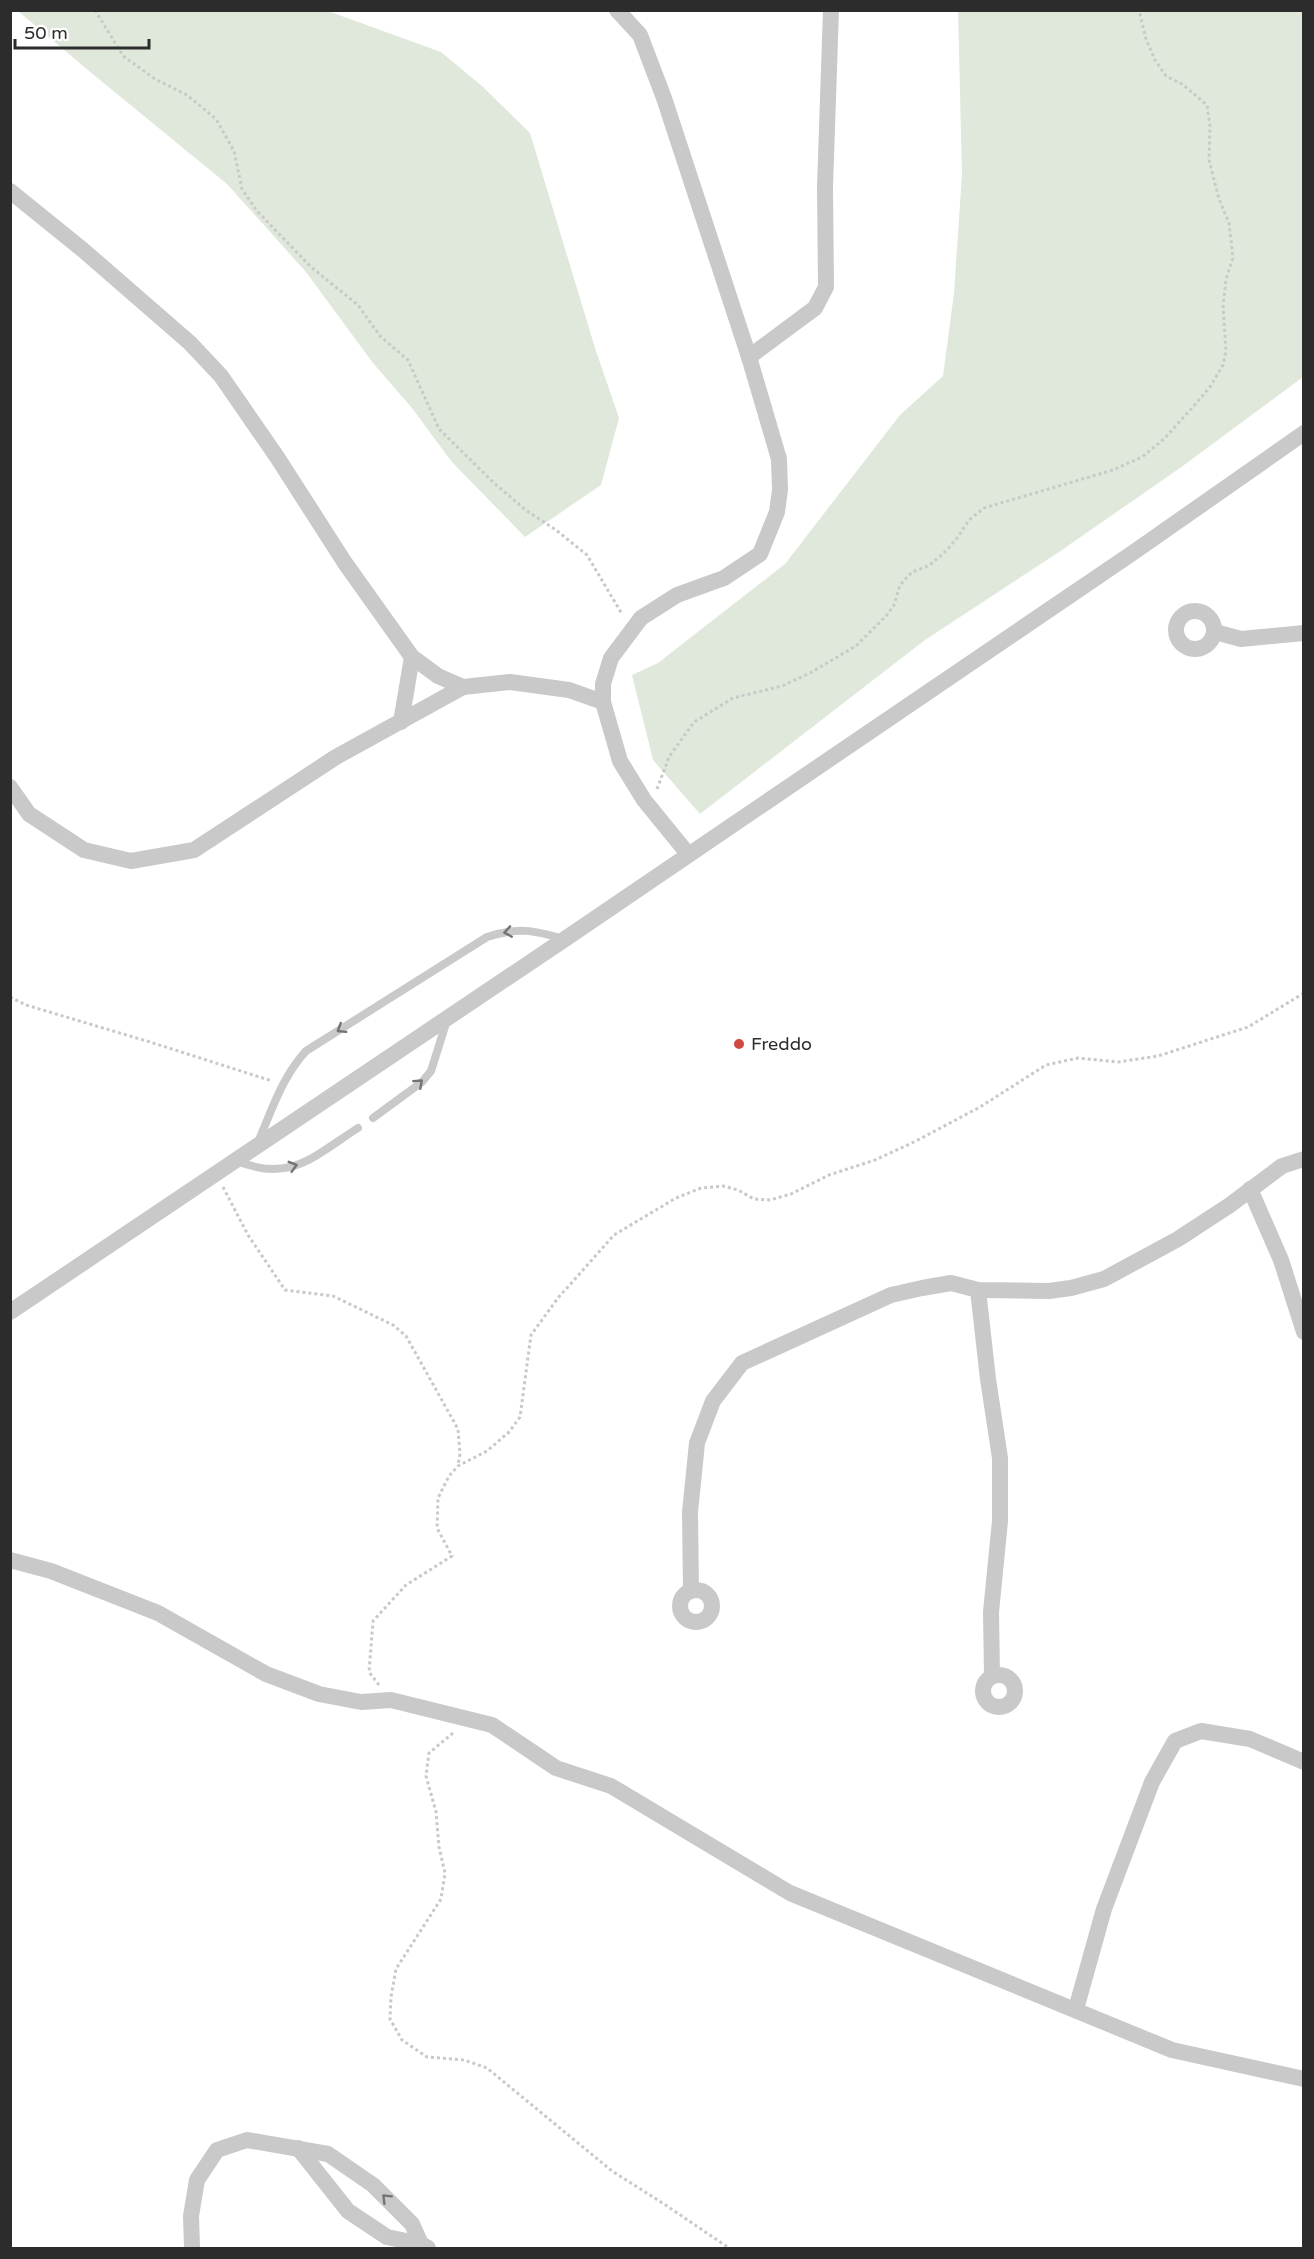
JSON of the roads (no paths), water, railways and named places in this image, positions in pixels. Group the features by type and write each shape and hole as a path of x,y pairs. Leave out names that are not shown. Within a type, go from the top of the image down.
{"street":[{"path":"617,10 640,35 684,158 780,459 777,512 760,554 724,578 677,595 641,618 611,658 603,684 603,702 620,761 644,800 688,854"},
{"path":"749,357 815,308 826,287 825,187 831,10"},
{"path":"10,190 190,343 221,376 277,457 345,563 412,657 438,676 463,687"},
{"path":"10,1312 565,939 1134,552 1304,433"},
{"path":"1215,632 1241,639 1304,633"},
{"path":"402,722 412,657"},
{"path":"10,787 29,814 84,850 131,861 194,850 336,757 463,687 510,682 569,690 603,702"},
{"path":"691,1591 690,1512 697,1443 713,1401 741,1363 891,1295 951,1283 978,1290 1049,1291 1104,1279 1178,1239 1282,1166 1304,1159"},
{"path":"1250,1190 1281,1260 1304,1332"},
{"path":"978,1290 1000,1458 1000,1521 990,1612 992,1676"},
{"path":"10,1560 51,1571 158,1613 266,1674 319,1694 361,1702 391,1700 492,1725 556,1768 611,1786 790,1893 1172,2050 1304,2079"},
{"path":"1076,2009 1112,1888 1152,1782 1176,1741 1201,1731 1250,1739 1304,1762"},
{"path":"192,2248 191,2216 197,2180 217,2150 247,2140 328,2154 373,2185 412,2224 424,2246"},
{"path":"298,2148 348,2211 387,2237 424,2246"}],"lane":[{"path":"256,1148 282,1084 291,1067 306,1051 487,937 509,930 536,931 565,939"},
{"path":"373,1118 422,1082 431,1071 448,1018"},
{"path":"237,1161 255,1169 292,1168 307,1162 358,1128"}],"place":[{"name":"Freddo","path":"739,1044"}]}
